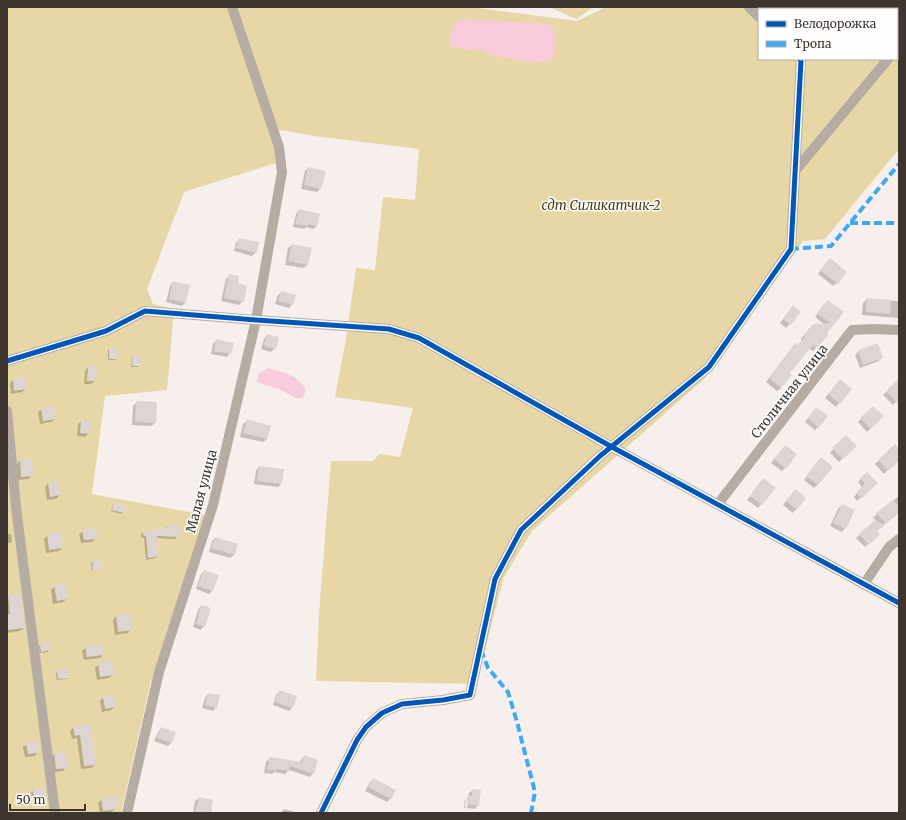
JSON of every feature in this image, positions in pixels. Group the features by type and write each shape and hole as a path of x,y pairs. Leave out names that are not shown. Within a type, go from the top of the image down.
{"street":[{"name":"Малая улица","path":"127,813 159,672 213,505 256,320 282,172 279,147 232,7"},
{"path":"749,7 758,15"},
{"path":"321,813 357,740 366,728 382,713 402,704 443,700 470,695 495,579 521,530 600,456 709,367 791,249 800,60"},
{"path":"795,171 887,60"},
{"path":"7,362 106,331 145,311 389,329 419,338 612,447 899,604"},
{"name":"Столичная улица","path":"718,504 852,330 899,330"},
{"path":"7,411 16,507 55,813"},
{"path":"864,584 890,547 899,540"}],"green space":[{"name":"сдт Силикатчик-2","path":"7,7 470,7 577,21 606,7 899,7 899,149 825,239 803,241 704,379 532,531 504,577 476,684 316,681 319,614 331,461 372,461 380,454 400,457 413,408 335,397 346,339 356,268 375,270 383,197 415,200 419,149 314,136 275,129 276,163 184,192 147,289 153,304 174,309 167,390 105,396 92,494 205,515 151,681 121,813 7,813"},
{"path":"549,7 594,7 576,19"}],"shaded area":[{"path":"461,19 548,24 554,30 556,39 554,53 548,61 517,61 510,58 493,56 479,49 468,50 451,47 449,43 451,32 456,22"},
{"path":"268,368 290,375 299,381 306,391 302,398 295,398 281,390 257,382 258,374"}],"building":[{"path":"308,167 326,171 321,189 304,185"},
{"path":"299,209 320,214 317,226 295,224"},
{"path":"239,238 259,242 257,253 236,248"},
{"path":"292,244 312,248 308,265 288,261"},
{"path":"830,258 847,272 838,284 820,270"},
{"path":"229,274 239,276 238,283 247,286 244,302 224,298"},
{"path":"173,281 190,285 186,303 169,299"},
{"path":"281,291 296,295 293,305 278,301"},
{"path":"867,298 891,300 890,314 866,312"},
{"path":"828,300 844,312 827,333 829,334 817,348 813,345 790,373 792,375 781,388 769,378 795,343 797,345 805,337 804,335 813,324 830,323 817,313"},
{"path":"793,305 801,312 791,325 783,319"},
{"path":"267,334 279,337 276,349 264,346"},
{"path":"216,339 234,343 231,354 214,351"},
{"path":"878,343 883,358 863,365 858,350"},
{"path":"109,347 118,348 117,359 109,359"},
{"path":"133,355 141,356 140,366 132,366"},
{"path":"88,366 97,367 96,381 87,381"},
{"path":"25,377 27,389 14,391 13,379"},
{"path":"899,378 899,405 886,391"},
{"path":"840,379 852,389 840,404 828,394"},
{"path":"136,401 157,402 156,423 135,422"},
{"path":"54,406 56,419 43,421 41,408"},
{"path":"873,406 884,416 871,429 860,418"},
{"path":"816,407 828,416 819,428 808,418"},
{"path":"247,419 271,426 267,439 243,433"},
{"path":"81,420 91,421 90,434 80,433"},
{"path":"846,435 857,446 843,459 832,448"},
{"path":"895,444 899,449 899,461 888,471 878,460"},
{"path":"785,445 797,454 786,469 774,459"},
{"path":"821,457 833,467 818,485 806,476"},
{"path":"32,458 33,476 21,477 20,459"},
{"path":"259,466 284,469 282,484 257,481"},
{"path":"867,472 878,483 862,498 856,493 865,483 860,478"},
{"path":"763,478 776,488 762,505 750,496"},
{"path":"59,481 61,495 50,497 48,482"},
{"path":"795,489 806,498 797,510 786,501"},
{"path":"893,500 899,507 899,513 886,524 876,513"},
{"path":"114,502 125,505 124,513 112,510"},
{"path":"842,504 855,510 846,529 833,523"},
{"path":"875,520 885,525 877,531 880,534 869,545 859,534"},
{"path":"167,525 179,525 179,537 157,536 159,556 148,558 146,536 143,535 143,531 167,528"},
{"path":"96,528 97,539 84,540 82,530"},
{"path":"61,532 63,548 49,550 47,534"},
{"path":"215,537 238,544 235,555 211,548"},
{"path":"101,559 102,569 93,571 92,560"},
{"path":"204,570 219,575 213,591 198,586"},
{"path":"66,584 68,599 57,601 54,585"},
{"path":"20,593 25,628 8,630 7,614 10,614 8,595"},
{"path":"201,605 211,608 205,627 196,624"},
{"path":"130,613 132,630 118,632 116,615"},
{"path":"49,642 50,650 41,652 40,644"},
{"path":"103,644 104,655 87,657 85,646"},
{"path":"112,661 114,675 100,677 98,663"},
{"path":"68,669 69,678 58,679 57,670"},
{"path":"279,690 297,696 293,708 275,702"},
{"path":"208,693 220,695 217,708 205,705"},
{"path":"114,695 116,707 105,709 103,697"},
{"path":"90,724 96,765 84,766 80,735 75,736 73,726"},
{"path":"161,727 176,732 172,743 157,738"},
{"path":"38,741 39,753 28,754 26,743"},
{"path":"66,752 68,768 56,769 54,753"},
{"path":"304,755 318,760 314,774 290,766 289,771 277,769 276,771 267,770 270,757 302,762"},
{"path":"373,778 396,790 391,799 368,787"},
{"path":"45,788 46,795 34,797 32,789"},
{"path":"472,789 481,790 479,806 467,804 468,795 472,796"},
{"path":"119,796 116,809 103,811 101,798"},
{"path":"199,797 213,800 211,813 195,813"}],"marked path":[{"path":"791,249 831,246 899,164"},
{"path":"850,223 899,223"},
{"path":"481,650 488,668 508,692 535,792 531,813"}],"cycle path":[{"path":"321,813 357,740 366,727 382,713 402,704 443,700 470,695 495,579 521,530 600,456 709,367 791,249 800,60"},
{"path":"7,361 106,331 145,311 389,329 419,338 612,447 899,603"}]}
